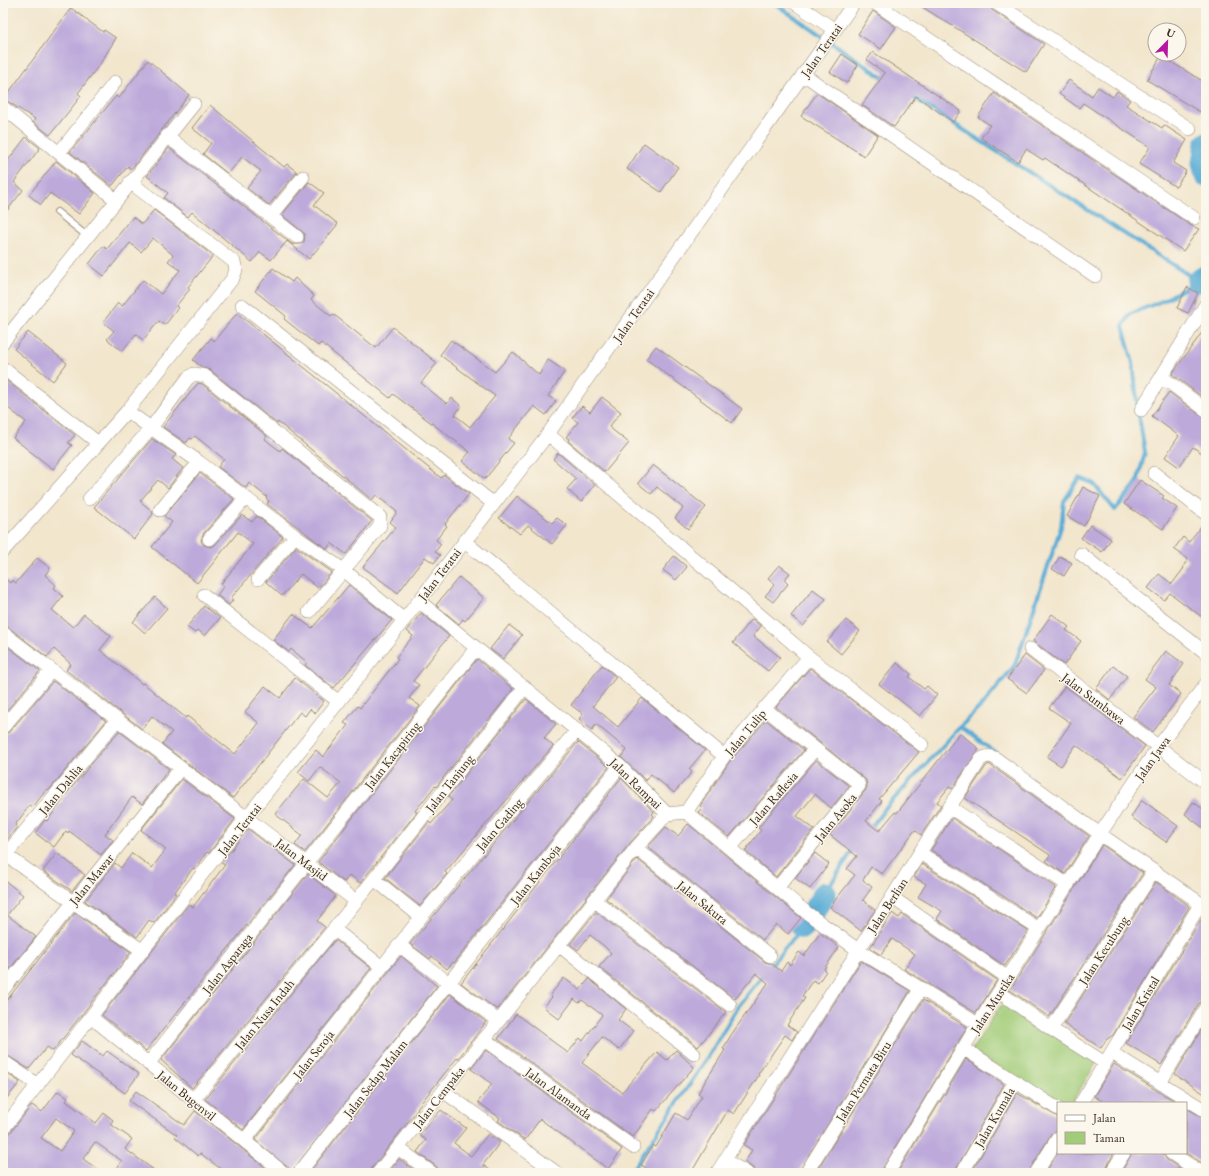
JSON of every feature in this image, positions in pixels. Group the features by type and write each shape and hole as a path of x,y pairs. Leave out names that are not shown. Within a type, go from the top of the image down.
{"street":[{"path":"795,3 833,33"},
{"name":"Jalan Teratai","path":"3,1130 246,818 419,601 548,434 854,3"},
{"path":"875,3 1194,218"},
{"path":"996,3 1190,129"},
{"path":"804,74 1095,276"},
{"path":"59,153 115,82"},
{"path":"3,342 194,104"},
{"path":"3,107 116,200"},
{"path":"167,136 297,237"},
{"path":"271,216 303,177"},
{"path":"89,499 233,278 236,270 234,262 130,182"},
{"path":"242,305 494,504"},
{"path":"1141,410 1205,307"},
{"path":"3,368 97,442"},
{"path":"3,551 97,442 140,421 194,374 205,376 380,517 380,526 345,571 310,612"},
{"path":"1162,376 1206,410"},
{"path":"140,421 198,462 295,536 345,571 404,620"},
{"path":"548,434 809,657 922,745"},
{"path":"160,510 198,462"},
{"path":"1154,473 1206,514"},
{"path":"209,539 246,498"},
{"path":"258,579 295,536"},
{"path":"464,541 724,756"},
{"path":"1081,554 1206,653"},
{"path":"204,595 339,702"},
{"name":"Jalan Rampai","path":"419,601 620,766 667,814 686,812"},
{"name":"Jalan Masjid","path":"3,633 246,818 307,862 356,901"},
{"name":"Jalan Kacapiring","path":"307,862 476,648"},
{"name":"Jalan Sumbawa","path":"1030,649 1206,783"},
{"name":"Jalan Tulip","path":"686,812 724,756 809,657"},
{"path":"3,727 51,671"},
{"name":"Jalan Jawa","path":"1103,831 1158,747 1206,684"},
{"name":"Jalan Tanjung","path":"356,901 525,687"},
{"name":"Jalan Asoka","path":"764,708 858,783 859,786 778,887"},
{"name":"Jalan Dahlia","path":"4,855 117,720"},
{"name":"Jalan Gading","path":"399,945 577,730"},
{"name":"Jalan Raflesia","path":"730,848 815,749"},
{"name":"Jalan Berlian","path":"717,1173 980,760 990,756 1103,831"},
{"name":"Jalan Kamboja","path":"450,982 620,766"},
{"name":"Jalan Mawar","path":"3,990 180,768"},
{"path":"950,808 1068,884"},
{"path":"686,812 778,887 807,913 858,950 978,1024"},
{"path":"399,945 450,982 498,1021 560,946 594,900 636,848 667,814"},
{"path":"1103,831 1154,871 1204,905"},
{"name":"Jalan Mustika","path":"888,1173 978,1024 1103,831"},
{"name":"Jalan Sakura","path":"636,848 770,956"},
{"path":"920,853 1039,929"},
{"path":"4,855 142,951"},
{"name":"Jalan Asparaga","path":"148,1064 307,862"},
{"name":"Jalan Kecubung","path":"1051,1029 1154,871"},
{"path":"374,879 421,917"},
{"path":"893,898 1008,978"},
{"path":"594,900 730,1006"},
{"name":"Jalan Nusa Indah","path":"193,1100 356,901"},
{"name":"Jalan Kristal","path":"1087,1101 1131,1017 1204,905"},
{"path":"334,928 382,967"},
{"name":"Jalan Seroja","path":"244,1141 399,945"},
{"path":"560,946 694,1054"},
{"name":"Jalan Sedap Malam","path":"299,1173 450,982"},
{"name":"Jalan Permata Biru","path":"806,1173 921,988"},
{"path":"999,992 1051,1029 1160,1083 1206,1109"},
{"path":"1160,1083 1206,1007"},
{"name":"Jalan Bugenvil","path":"90,1017 284,1173"},
{"name":"Jalan Cempaka","path":"378,1173 498,1021"},
{"name":"Jalan Alamanda","path":"484,1039 633,1148"},
{"path":"963,1048 1057,1108"},
{"path":"3,1061 38,1085"},
{"name":"Jalan Kumala","path":"962,1173 1015,1081"},
{"path":"443,1091 557,1173"},
{"path":"1036,1173 1057,1140"},
{"path":"398,1148 432,1173"},
{"path":"1111,1173 1123,1154"},
{"path":"1173,1154 1205,1173"},
{"path":"725,1160 747,1173"}],"lane":[{"path":"57,212 87,236"}],"green space":[{"path":"1003,1002 1097,1062 1072,1102 1057,1102 971,1051"}],"building":[{"path":"916,3 986,3 992,10 1044,44 1026,72"},
{"path":"71,8 103,32 104,30 116,38 100,64 78,93 81,96 50,135 33,122 35,119 4,99"},
{"path":"873,11 896,27 881,49 858,34"},
{"path":"873,52 961,111 953,122 916,96 894,127 862,105 885,73 867,60"},
{"path":"842,54 858,65 847,83 830,72"},
{"path":"148,60 189,95 134,166 130,169 128,166 112,186 70,152 116,96 119,98"},
{"path":"1158,62 1171,62 1206,83 1206,103 1200,112 1147,80"},
{"path":"1069,80 1092,96 1098,87 1113,97 1117,91 1130,100 1126,105 1162,128 1164,125 1187,140 1173,163 1186,171 1176,187 1139,164 1150,147 1083,103 1079,108 1059,94"},
{"path":"817,93 878,135 864,156 801,116"},
{"path":"994,93 1190,225 1199,229 1183,251 1045,158 1043,160 1026,149 1018,162 981,138 990,125 978,117"},
{"path":"210,105 284,167 287,164 297,172 269,205 247,188 261,171 242,157 228,174 203,154 211,143 192,128"},
{"path":"26,137 40,148 14,182 23,190 3,216 3,167"},
{"path":"644,143 678,167 661,192 627,169"},
{"path":"169,148 292,244 300,244 304,242 305,234 282,215 309,182 324,193 314,205 338,224 309,259 287,241 271,260 260,252 252,262 192,212 188,217 164,198 168,193 147,176"},
{"path":"56,161 95,193 79,214 50,193 41,205 29,195"},
{"path":"154,210 213,256 188,287 190,289 176,306 178,308 165,325 159,321 143,340 136,334 122,351 107,339 114,331 103,322 118,303 122,306 143,280 161,294 180,270 168,261 173,255 153,238 141,252 130,243 104,276 89,264 103,246 107,249 133,217 142,224"},
{"path":"273,268 292,282 295,278 314,296 311,300 331,316 333,314 376,348 393,327 437,363 421,383 447,404 452,398 461,406 455,415 470,427 495,396 440,355 451,340 495,372 513,352 539,375 548,360 565,371 548,396 556,401 546,415 534,406 508,439 514,443 485,479 462,461 470,452 393,394 390,398 321,343 318,346 284,319 286,316 255,291"},
{"path":"1187,287 1198,293 1188,313 1177,308"},
{"path":"237,313 441,478 444,475 469,494 445,524 447,526 436,540 441,544 435,552 440,555 434,563 425,557 398,593 363,567 396,527 390,522 397,512 376,495 372,500 278,422 277,424 210,370 203,368 193,360 211,338 214,341"},
{"path":"1206,327 1206,400 1172,374"},
{"path":"28,332 67,363 53,381 14,349"},
{"path":"656,346 742,409 732,423 646,359"},
{"path":"3,378 75,435 68,443 72,445 53,469 13,438 26,422 3,404"},
{"path":"198,383 202,384 267,436 265,439 280,451 282,448 372,521 346,554 331,543 327,549 267,504 269,501 266,498 267,497 249,483 246,488 218,467 224,459 195,436 192,439 190,438 186,443 163,427"},
{"path":"1169,392 1201,416 1206,418 1206,456 1193,447 1179,467 1165,457 1179,436 1152,416"},
{"path":"602,397 621,412 609,427 629,443 605,472 568,441 569,439 566,437 578,422 572,418 582,406 590,412"},
{"path":"152,439 176,455 172,459 183,468 168,488 158,480 140,501 152,511 153,514 134,539 94,507"},
{"path":"558,453 595,485 581,502 567,489 576,479 553,459"},
{"path":"653,465 706,507 688,529 675,518 683,508 657,487 651,494 638,483"},
{"path":"200,473 234,499 203,534 201,541 204,545 211,547 215,545 242,515 252,522 257,516 283,537 231,598 233,600 229,605 217,595 224,586 221,584 253,544 238,532 197,583 152,547 172,522 164,516"},
{"path":"1140,480 1164,496 1162,498 1177,508 1163,529 1124,504"},
{"path":"1083,487 1100,496 1084,526 1067,516"},
{"path":"517,496 552,523 557,518 567,525 552,544 528,525 520,534 499,518"},
{"path":"1204,522 1206,522 1206,620 1170,593 1164,600 1148,588 1159,574 1172,584 1184,568 1183,567 1188,559 1174,549 1183,537 1189,542"},
{"path":"1090,525 1111,539 1102,552 1081,538"},
{"path":"296,547 332,572 318,588 301,574 282,596 266,582"},
{"path":"674,556 687,567 676,580 663,570"},
{"path":"1060,556 1072,563 1064,576 1052,569"},
{"path":"37,558 50,568 45,575 56,585 54,588 63,596 52,610 73,627 84,614 111,636 100,650 186,718 187,716 235,754 259,723 245,712 265,686 280,698 295,678 324,701 315,713 310,709 305,716 300,712 233,798 162,744 172,732 152,716 142,729 66,670 71,664 54,649 47,657 8,627 3,625 3,577 10,583 12,580 16,583"},
{"path":"779,565 790,573 784,580 788,584 773,602 765,596 775,584 768,578"},
{"path":"459,577 484,598 465,621 463,619 459,624 436,605"},
{"path":"349,585 392,620 334,688 305,665 307,662 291,649 289,652 273,640 293,614 312,628"},
{"path":"813,589 826,599 803,626 791,616"},
{"path":"155,597 167,608 145,633 133,622"},
{"path":"204,606 220,618 205,636 198,630 195,633 187,627"},
{"path":"421,613 449,636 413,681 419,685 409,698 420,706 305,852 295,845 302,835 275,814 304,779 328,798 341,783 320,767 309,781 298,772 316,750 323,757 348,725 344,723 358,706 360,708 398,659 396,657 413,636 407,631"},
{"path":"1052,614 1069,627 1066,630 1081,641 1064,665 1033,641"},
{"path":"752,619 761,626 753,636 780,657 768,671 733,643"},
{"path":"846,620 860,631 841,654 827,642"},
{"path":"509,625 522,635 503,659 490,649"},
{"path":"3,643 40,671 3,715"},
{"path":"1166,651 1184,664 1169,685 1181,694 1153,732 1133,717 1156,687 1145,679"},
{"path":"1025,655 1044,670 1027,693 1007,679"},
{"path":"477,659 513,689 436,787 435,786 415,811 417,812 360,883 350,875 344,882 318,862"},
{"path":"897,663 911,674 909,677 924,689 927,686 937,695 920,716 879,684"},
{"path":"602,665 616,677 593,706 618,727 642,698 705,750 689,769 692,772 674,793 651,774 646,781 621,757 627,750 596,724 592,730 579,719 583,714 571,705"},
{"path":"1113,666 1127,676 1110,700 1096,689"},
{"path":"810,668 919,752 879,799 882,801 866,821 879,831 895,812 897,813 960,733 979,749 952,789 949,787 937,802 941,805 921,835 915,830 882,874 871,867 863,880 872,887 863,900 875,910 861,931 830,907 855,875 847,869 857,856 830,835 865,791 867,787 866,780 776,707"},
{"path":"53,681 106,721 49,790 47,789 33,807 30,805 15,825 17,827 3,845 3,735 9,732"},
{"path":"1065,686 1145,746 1122,778 1076,745 1061,766 1047,757 1071,723 1049,708"},
{"path":"526,699 556,724 544,738 553,746 445,872 447,874 420,906 385,878 429,822 431,824 452,800 448,797"},
{"path":"766,720 804,750 729,837 698,812 702,808 700,806 730,761"},
{"path":"119,731 169,769 142,804 132,797 105,834 113,840 101,855 69,831 68,833 66,831 54,847 35,833 45,820 47,821 63,800 62,799"},
{"path":"578,742 609,767 454,963 453,962 447,969 432,956 430,959 410,944"},
{"path":"816,760 849,786 831,808 815,794 797,816 814,829 776,877 745,851 761,830 758,828"},
{"path":"989,764 1089,836 1065,874 1046,861 1050,855 965,798 986,766"},
{"path":"621,778 654,812 652,814 654,816 630,843 498,1009 496,1009 461,983"},
{"path":"182,779 235,819 209,853 207,852 194,869 193,868 154,923 149,920 137,937 85,901 115,863 121,868 132,853 152,868 166,849 141,830"},
{"path":"1142,800 1178,826 1166,842 1131,817"},
{"path":"1193,802 1206,811 1206,830 1185,814"},
{"path":"952,818 1056,887 1037,918 931,850"},
{"path":"688,824 801,918 788,934 776,924 763,940 648,847 666,827 678,836"},
{"path":"248,829 295,865 146,1051 102,1015 189,904 193,907 225,865 221,863"},
{"path":"1102,845 1143,873 1049,1017 1010,990"},
{"path":"57,853 85,875 72,891 43,871"},
{"path":"815,853 829,864 810,889 795,878"},
{"path":"637,859 765,962 772,964 781,971 787,962 790,965 799,952 804,956 820,933 839,947 824,969 826,971 818,983 813,980 802,996 805,998 787,1025 797,1032 792,1040 785,1035 758,1074 759,1075 734,1114 728,1110 691,1173 655,1173 641,1165 653,1145 656,1147 676,1113 687,1120 702,1096 698,1093 725,1050 723,1049 731,1035 768,983 756,973 735,999 606,899"},
{"path":"922,864 1028,931 1005,966 937,919 942,911 918,897 926,884 914,877"},
{"path":"308,874 335,895 317,921 325,927 192,1088 161,1060"},
{"path":"3,879 23,895 7,915 36,937 7,972 3,969"},
{"path":"1156,882 1189,907 1113,1035 1106,1040 1101,1048 1064,1024"},
{"path":"596,912 726,1012 698,1047 599,967 611,953 604,946 590,935 578,950 570,944"},
{"path":"75,913 131,952 53,1051 47,1047 29,1069 3,1053 3,1005"},
{"path":"892,913 899,918 902,914 997,980 976,1013 904,969 915,954 892,939 881,955 870,948"},
{"path":"1203,916 1206,918 1206,999 1199,1003 1161,1065 1126,1043"},
{"path":"335,940 371,968 243,1130 205,1099"},
{"path":"401,956 437,986 292,1171 255,1140"},
{"path":"861,961 910,991 798,1173 755,1173 754,1169 745,1162 752,1150 744,1145"},
{"path":"564,978 580,990 589,979 626,1009 618,1020 633,1031 619,1050 602,1037 582,1063 622,1092 657,1052 667,1060 676,1050 694,1067 656,1111 653,1109 633,1137 498,1039 516,1014 568,1053 580,1038 583,1041 602,1015 582,1000 579,1003 574,999 559,1019 544,1007 552,997 550,995"},
{"path":"450,994 486,1022 458,1059 457,1058 417,1108 418,1109 372,1168 370,1173 309,1173"},
{"path":"923,1000 967,1027 880,1173 815,1173"},
{"path":"1206,1022 1206,1095 1175,1074"},
{"path":"82,1041 103,1056 107,1051 139,1074 125,1093 71,1055"},
{"path":"486,1050 622,1149 608,1169 540,1119 525,1140 498,1121 500,1118 478,1102 492,1084 471,1069"},
{"path":"966,1059 1004,1084 954,1173 897,1173"},
{"path":"1114,1064 1176,1102 1103,1102 1094,1096"},
{"path":"3,1071 20,1082 3,1103"},
{"path":"58,1091 68,1098 66,1101 96,1123 104,1113 113,1120 110,1124 132,1139 125,1149 158,1173 114,1173 122,1161 95,1142 83,1159 103,1173 13,1173 3,1166 3,1137 7,1137 32,1105 42,1112","holes":["56,1118 74,1131 60,1151 41,1138"]},
{"path":"136,1091 184,1125 195,1111 267,1169 264,1173 226,1173 200,1153 198,1156 175,1137 177,1135 129,1101"},
{"path":"1017,1093 1057,1116 1057,1131 1051,1134 1028,1173 971,1173"},
{"path":"1187,1109 1206,1119 1206,1157 1202,1163 1187,1154"},
{"path":"441,1110 466,1128 454,1143 471,1156 488,1134 500,1142 483,1165 494,1173 440,1173 437,1167 417,1152 426,1140 419,1135"},
{"path":"1057,1154 1113,1154 1103,1173 1045,1173"},
{"path":"1131,1154 1164,1154 1167,1160 1187,1173 1121,1173"},
{"path":"399,1159 418,1173 388,1173"}],"waterway":[{"path":"774,3 885,79"},
{"path":"911,96 1198,281"},
{"path":"1206,144 1203,163 1206,176"},
{"path":"1198,281 1206,276"},
{"path":"996,753 960,727 986,701 1015,665 1061,527 1064,501 1079,478 1093,483 1115,510 1137,483 1145,452 1138,410 1133,363 1123,326 1130,314 1162,301 1198,281"},
{"path":"870,829 884,810 960,727"},
{"path":"825,893 854,848"},
{"path":"803,927 825,893"},
{"path":"769,967 803,927"},
{"path":"630,1173 708,1057 737,1008 764,974"}]}
